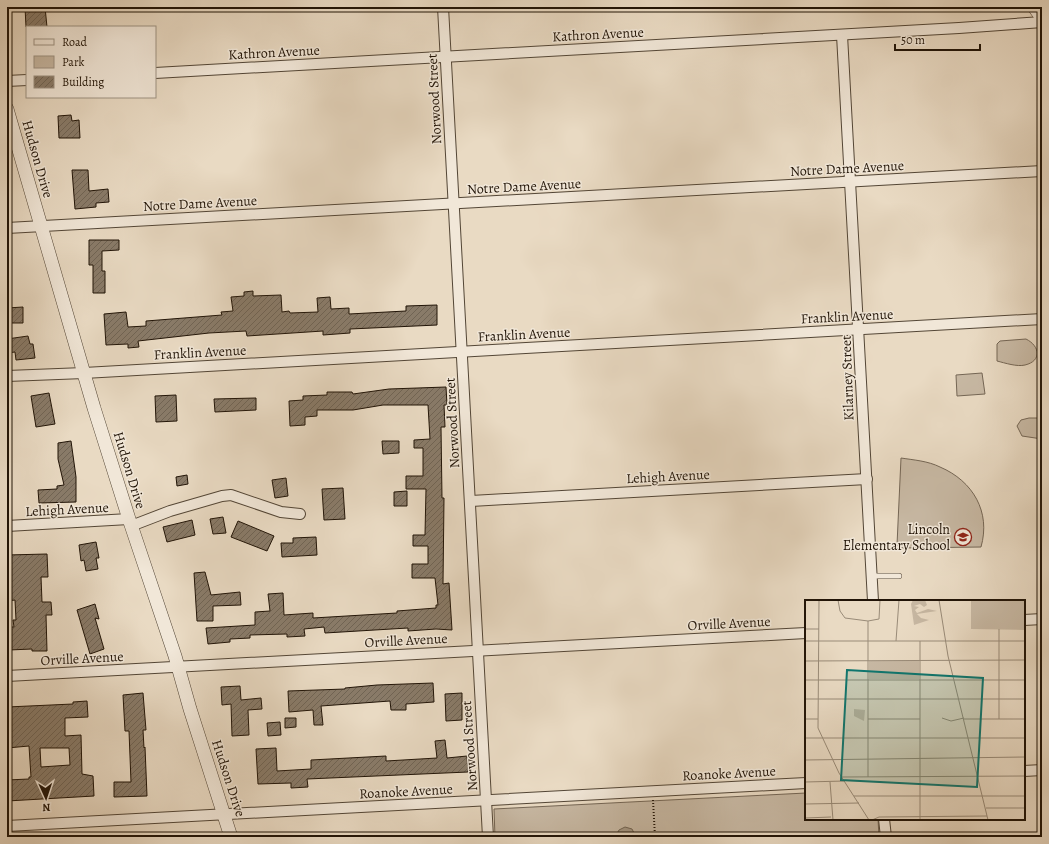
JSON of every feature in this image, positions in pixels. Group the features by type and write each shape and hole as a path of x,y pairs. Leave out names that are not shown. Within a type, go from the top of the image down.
{"street":[{"name":"Norwood Street","path":"443,7 471,501 488,837"},
{"path":"1034,7 1042,18"},
{"name":"Kathron Avenue","path":"156,73 959,28 1042,22"},
{"name":"Kilarney Street","path":"842,34 873,600"},
{"path":"7,81 26,80"},
{"name":"Hudson Drive","path":"7,109 84,373 130,522 179,668 190,709 231,837"},
{"name":"Notre Dame Avenue","path":"7,228 1042,171"},
{"name":"Franklin Avenue","path":"7,376 84,373 1042,319"},
{"name":"Lehigh Avenue","path":"471,501 867,479"},
{"name":"Lehigh Avenue","path":"7,526 130,522 227,495 281,512 300,514"},
{"path":"1025,620 1042,620"},
{"name":"Orville Avenue","path":"7,676 179,668 478,650 805,633"},
{"path":"1025,771 1042,770"},
{"name":"Roanoke Avenue","path":"7,826 805,783"},
{"path":"884,820 886,837"}],"lane":[{"path":"872,576 899,576"}],"path":[{"path":"652,792 655,837"}],"green space":[{"path":"1026,339 1034,345 1036,349 1037,353 1034,360 1025,365 1018,366 997,361 997,344 1000,341"},
{"path":"982,373 985,394 957,396 956,375"},
{"path":"1029,418 1042,418 1042,439 1022,436 1017,426 1021,420"},
{"path":"901,458 935,465 952,473 962,480 977,499 981,510 983,534 981,547 901,548 897,545"},
{"path":"805,793 805,820 878,820 879,837 495,837 494,809"}],"shaded area":[{"path":"625,827 632,829 636,837 615,837 619,830"}],"building":[{"path":"25,7 45,7 47,26 26,27"},
{"path":"71,115 72,121 79,120 80,138 59,138 58,116"},
{"path":"72,170 88,170 89,191 108,189 109,202 96,203 96,207 75,209"},
{"path":"89,240 119,240 119,250 102,251 102,271 105,271 105,293 93,293 93,265 89,265"},
{"path":"253,291 253,296 281,295 282,312 289,311 290,313 318,312 317,298 330,297 331,309 349,308 349,314 406,311 406,306 437,305 437,325 350,329 350,333 323,335 323,331 247,336 246,331 209,333 138,341 139,347 128,348 128,344 106,345 104,314 126,312 128,327 146,326 146,321 222,315 221,312 233,311 231,297 244,296 244,292"},
{"path":"23,307 23,323 7,323 7,308"},
{"path":"28,336 30,344 33,344 35,358 16,360 15,352 7,353 7,339"},
{"path":"446,387 447,405 444,405 445,427 441,427 442,498 444,498 443,584 449,583 452,630 436,629 408,631 408,628 325,633 324,627 304,629 305,636 287,637 287,634 250,635 250,638 230,639 230,642 208,644 206,628 255,625 255,612 270,611 268,594 283,593 284,615 313,613 313,618 397,613 397,611 436,608 436,605 438,605 435,578 412,578 412,564 428,564 428,546 413,546 413,535 425,535 426,489 406,489 406,476 423,476 423,448 414,448 414,440 430,439 428,405 383,405 353,410 317,410 317,416 305,417 305,425 290,426 289,401 303,400 303,396 327,395 327,392 352,392 353,394 389,389"},
{"path":"49,393 55,424 36,427 31,396"},
{"path":"176,395 177,421 156,422 155,396"},
{"path":"256,398 256,410 215,412 214,399"},
{"path":"71,441 76,477 76,502 39,503 38,490 57,489 57,486 64,485 58,459 58,443"},
{"path":"382,441 399,441 399,453 383,454"},
{"path":"187,475 188,484 177,486 176,477"},
{"path":"286,478 288,496 275,498 272,480"},
{"path":"343,488 345,519 324,520 322,489"},
{"path":"407,491 407,506 394,506 394,492"},
{"path":"223,517 226,533 213,534 210,519"},
{"path":"192,520 195,535 167,542 163,527"},
{"path":"238,521 274,536 267,551 231,537"},
{"path":"316,537 317,555 282,557 281,543 293,543 293,538"},
{"path":"96,542 99,558 96,558 98,569 86,571 84,560 81,561 79,545"},
{"path":"47,554 48,577 41,577 42,602 51,602 52,615 46,615 47,651 32,651 32,649 9,650 7,627 14,627 13,620 16,620 15,600 7,601 7,590 9,589 7,555"},
{"path":"205,572 211,595 240,592 241,605 213,606 213,621 197,621 194,573"},
{"path":"95,604 99,619 95,618 104,649 90,654 77,610"},
{"path":"433,683 434,702 406,704 406,710 391,710 390,701 321,706 323,725 314,725 313,710 289,712 288,691"},
{"path":"240,686 241,700 261,698 262,709 248,710 249,735 232,736 231,704 222,705 221,687"},
{"path":"143,693 146,730 143,730 147,796 114,797 114,782 131,782 129,731 125,731 123,695"},
{"path":"462,693 462,720 446,721 445,694"},
{"path":"87,701 88,717 65,718 65,736 81,735 82,774 93,776 94,796 7,801 7,780 29,779 29,777 31,777 29,746 7,748 7,707 73,704 73,702","holes":["40,748 69,748 70,765 41,767"]},
{"path":"285,718 296,718 296,727 285,728"},
{"path":"280,722 281,735 268,736 267,723"},
{"path":"445,740 447,758 467,756 468,772 307,779 308,787 291,788 291,783 258,784 256,749 276,748 277,771 311,769 311,760 386,756 386,761 437,758 435,741"}],"place":[{"name":"Lincoln Elementary School","path":"963,537"}]}
